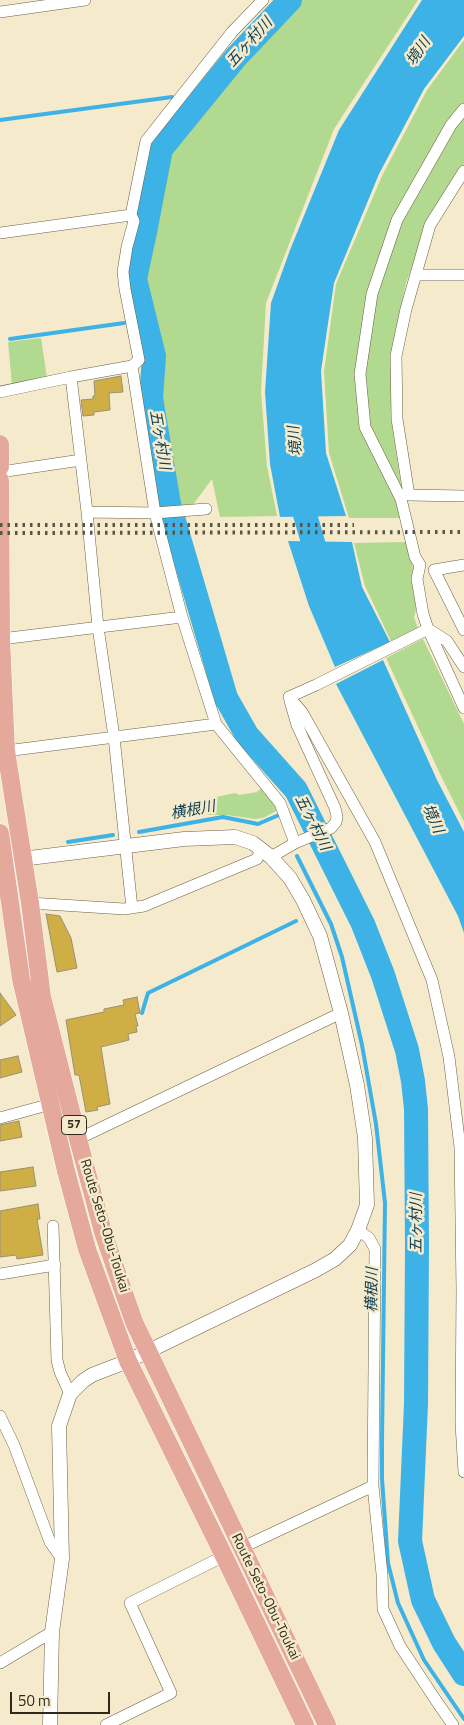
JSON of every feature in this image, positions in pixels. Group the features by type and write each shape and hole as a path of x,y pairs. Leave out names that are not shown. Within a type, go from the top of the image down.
{"main road":[{"path":"0,444 0,467"},
{"name":"Route Seto-Obu-Toukai","path":"0,480 1,639 6,751 30,904 42,997 78,1139 103,1232 134,1322 327,1725"},
{"name":"Route Seto-Obu-Toukai","path":"0,833 2,862 21,979 66,1171 87,1249 128,1361 305,1725"}],"street":[{"path":"0,12 85,0"},
{"path":"0,392 132,366 139,360 123,272 134,221 131,214 146,141 232,32 263,0"},
{"path":"405,497 365,427 360,374 372,294 397,220 451,125 464,109"},
{"path":"464,171 430,225 406,308 396,356 396,419 405,497 415,557 420,565 434,570 464,565"},
{"path":"0,234 131,214"},
{"path":"417,275 464,276"},
{"path":"132,366 156,513 182,617 216,724 280,803 298,842"},
{"path":"71,377 98,627 114,737 132,908"},
{"path":"0,472 81,460"},
{"path":"405,497 464,496"},
{"path":"87,512 156,513 206,508"},
{"path":"420,565 417,579 423,614 428,630 464,708"},
{"path":"434,570 464,630"},
{"path":"1,639 182,617"},
{"path":"289,696 316,685 428,630"},
{"path":"428,630 447,641 464,667"},
{"path":"30,904 124,909 144,906 257,859 266,853 332,828 337,817 335,808 297,725 289,696"},
{"path":"289,696 302,712 375,842 432,980 448,1057 460,1147 461,1424 464,1472"},
{"path":"6,751 216,724"},
{"path":"2,862 184,838 235,837 253,844 266,853 290,878 311,915 320,936 341,1013 357,1085 365,1138 367,1205 350,1245 335,1259 128,1361 92,1375 70,1394 60,1426 62,1559 52,1632 50,1725"},
{"path":"78,1139 341,1013"},
{"path":"0,1118 51,1104"},
{"path":"53,1226 58,1360 60,1372 70,1394"},
{"path":"358,1230 369,1238 375,1249 373,1486 382,1574 383,1609 400,1646 453,1725"},
{"path":"0,1274 55,1265"},
{"path":"0,1416 14,1445 50,1542 62,1559"},
{"path":"241,1548 373,1486"},
{"path":"106,1725 171,1693 130,1604 224,1556"},
{"path":"0,1663 52,1632"}],"green space":[{"path":"299,0 418,0 334,129 266,303 261,392 267,466 277,516 220,517 212,479 192,506 181,508 156,398 160,355 140,279 167,151 241,59"},
{"path":"464,40 464,164 428,223 406,283 391,353 391,419 401,485 396,501 400,518 349,518 329,453 324,371 336,284 382,176 427,90"},
{"path":"41,338 47,378 12,385 8,342"},
{"path":"406,542 411,557 418,602 414,617 418,629 391,641 365,586 354,543"},
{"path":"423,639 464,724 464,822 386,658"},
{"path":"262,788 278,810 263,818 208,815 207,799 235,793 239,795 257,792"}],"water":[{"path":"422,0 464,0 464,36 424,89 379,174 334,283 321,371 326,453 346,516 280,517 270,464 265,392 271,303 290,250 339,130"},
{"path":"288,541 352,542 362,587 390,642 335,667 309,606"},
{"path":"383,660 437,780 464,832 464,933 458,916 336,684"}],"building":[{"path":"121,376 123,392 109,393 110,410 94,412 94,415 83,416 81,400 93,399 93,396 95,396 94,381"},
{"path":"46,914 60,916 71,938 77,968 57,972"},
{"path":"0,993 16,1015 0,1026"},
{"path":"137,997 140,1013 135,1014 138,1026 136,1026 137,1032 128,1034 129,1040 101,1047 110,1104 97,1107 98,1110 86,1112 79,1075 75,1075 66,1020 104,1012 104,1009 124,1005 123,1000"},
{"path":"18,1056 22,1072 0,1078 0,1060"},
{"path":"19,1121 22,1137 0,1141 0,1125"},
{"path":"33,1167 36,1186 0,1191 0,1172"},
{"path":"38,1204 40,1219 37,1219 43,1255 17,1259 16,1255 0,1257 0,1211"}],"waterway":[{"name":"五ヶ村川","path":"290,0 236,57 161,149 135,279 154,356 151,398 169,504 226,698 247,735 296,790 363,924 383,975 407,1050 416,1109 417,1246 416,1404 410,1541 423,1600 444,1643 464,1674"},
{"path":"0,120 172,97"},
{"path":"183,105 190,113"},
{"name":"五ヶ村川","path":"138,322 145,320"},
{"path":"10,339 124,323"},
{"name":"境川","path":"301,484 303,508 322,573"},
{"name":"横根川","path":"139,832 223,817 258,824 279,815"},
{"name":"横根川","path":"68,842 113,835"},
{"name":"横根川","path":"297,856 331,924 342,957 362,1045 376,1124 385,1203 382,1479 388,1563 398,1603 424,1660 464,1719"},
{"path":"142,1013 148,993 296,921"}],"railway":[{"path":"0,525 354,525"},
{"path":"0,533 464,532"}]}
